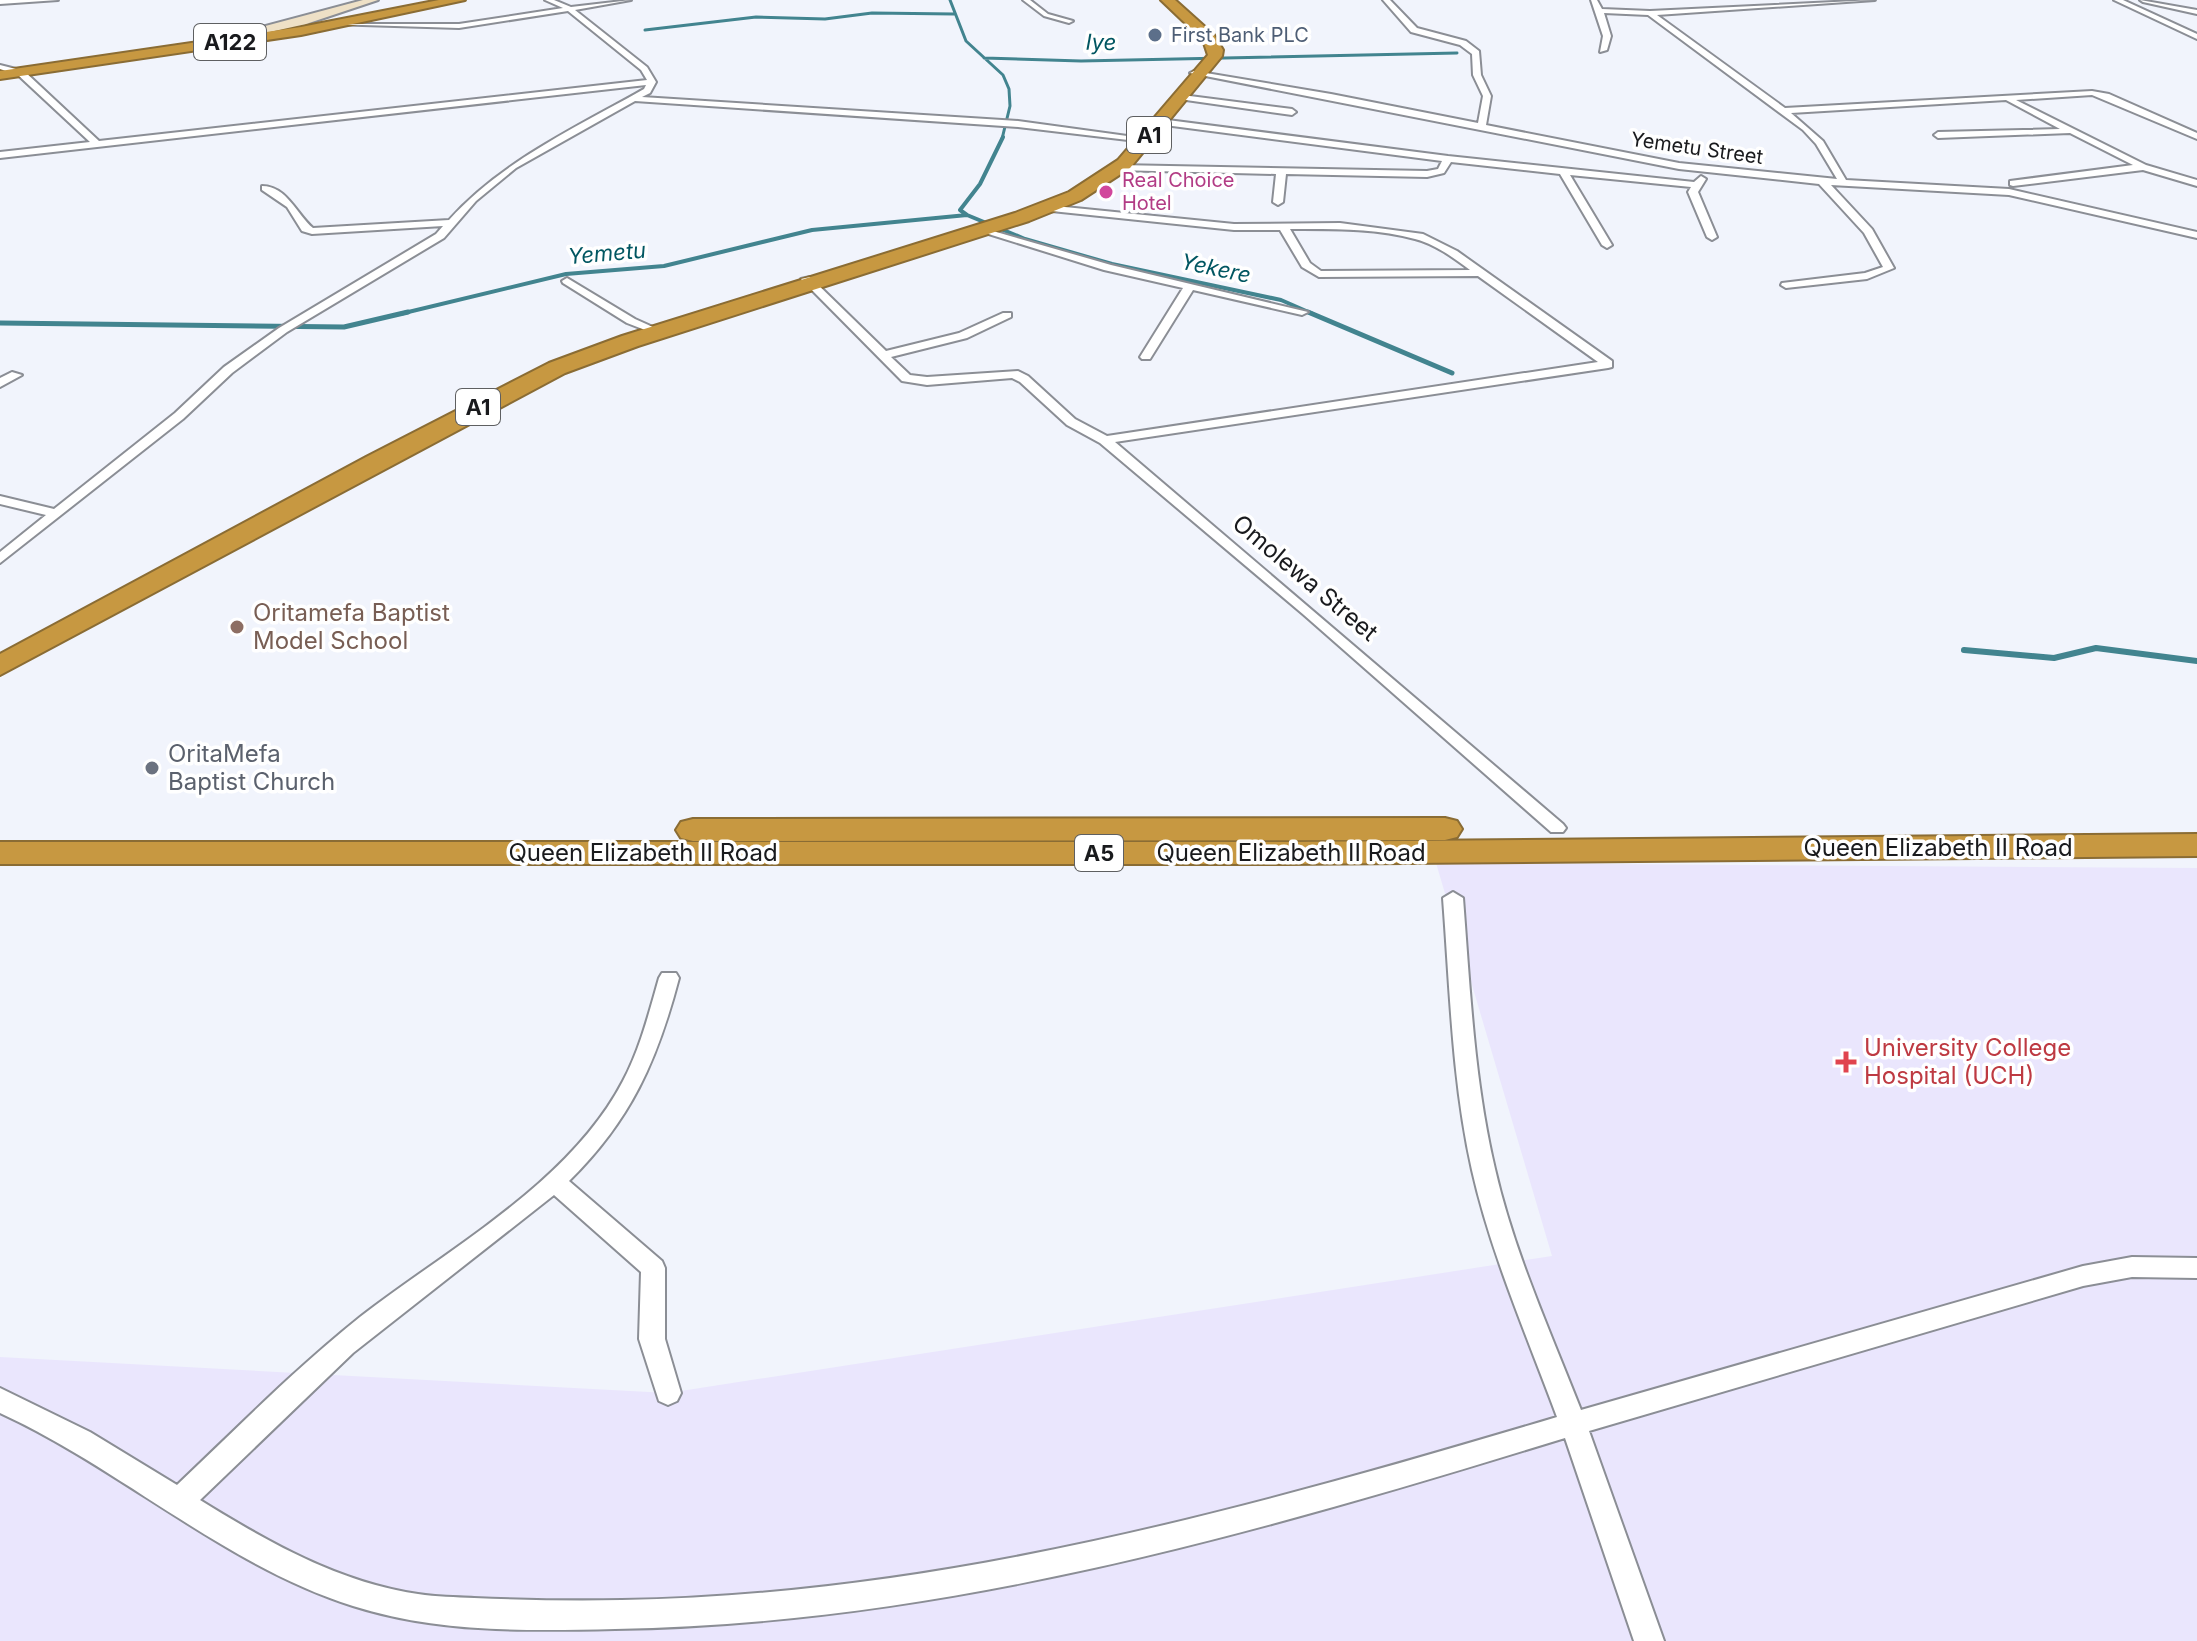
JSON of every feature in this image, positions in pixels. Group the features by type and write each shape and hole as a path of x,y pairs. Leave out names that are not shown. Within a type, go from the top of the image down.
{"highway":[{"name":"A122","path":"19,72 328,26 449,0"},
{"name":"A122","path":"0,72 19,72 328,26 459,0"},
{"path":"1159,0 1206,45 1207,55 1198,73"},
{"path":"1167,0 1214,44 1215,56 1198,73"},
{"path":"302,22 328,26"},
{"name":"A1","path":"987,226 1084,185 1110,168 1160,122 1198,73"},
{"name":"A1","path":"0,651 506,382 572,353 1045,208 1075,196 1118,168 1198,73"},
{"name":"A1","path":"0,666 526,382 653,330"},
{"name":"Queen Elizabeth II Road","path":"0,853 1285,841 1557,828 2197,824"},
{"name":"Queen Elizabeth II Road","path":"0,830 2197,845"}],"street":[{"path":"0,2 55,0"},
{"path":"207,43 302,22 373,0"},
{"path":"548,0 567,7 644,69 652,82"},
{"path":"328,26 459,26 628,0"},
{"path":"1026,0 1046,15 1069,21"},
{"path":"1386,0 1414,30 1463,43 1476,53 1477,75 1487,96 1481,127"},
{"path":"1594,0 1607,36 1603,50"},
{"path":"1742,0 1749,7"},
{"path":"1600,11 1650,13 1872,0"},
{"path":"2117,0 2197,37"},
{"path":"2143,0 2197,12"},
{"path":"1650,13 1815,136 1843,182"},
{"path":"456,35 459,26"},
{"path":"19,72 96,143"},
{"name":"Yemetu Street","path":"1198,73 1711,170 2009,192 2197,235"},
{"path":"0,559 179,416 228,370 300,319 427,245 473,199 513,166 637,99 652,82"},
{"path":"0,155 652,82"},
{"path":"1784,111 2100,94 2197,136"},
{"path":"1284,120 1292,112 1331,96"},
{"path":"1182,97 1292,112"},
{"path":"637,99 1018,124 1141,139"},
{"path":"2008,99 2143,167 2197,183"},
{"path":"1160,122 1448,159 1695,185"},
{"path":"1267,136 1276,128"},
{"path":"1938,135 2072,131"},
{"path":"1118,168 1436,174 1448,159"},
{"path":"2013,183 2143,167"},
{"path":"1711,170 1695,185 1695,203 1712,237"},
{"path":"1564,172 1607,245"},
{"path":"1278,202 1281,173"},
{"path":"1786,285 1867,276 1889,268 1874,235 1819,179"},
{"path":"265,188 291,205 306,229 312,231 452,223"},
{"path":"1045,208 1234,227 1340,226 1403,232 1438,244 1608,364 1105,440"},
{"path":"987,226 1048,252 1189,288 1302,312"},
{"path":"1284,228 1306,265 1319,274 1480,273"},
{"path":"567,281 653,330"},
{"path":"808,281 885,355 955,340 982,331 1007,315"},
{"path":"1146,357 1189,288"},
{"name":"Omolewa Street","path":"885,355 913,381 1014,374 1071,422 1105,440 1319,620 1557,828"},
{"path":"0,383 16,375"},
{"path":"0,500 55,513"},
{"path":"1453,898 1468,1089 1484,1172 1518,1280 1573,1424 1649,1641"},
{"path":"179,1502 366,1327 553,1181 589,1148 630,1089 652,1038 669,978"},
{"path":"553,1181 653,1268 652,1339 668,1393"},
{"path":"0,1400 55,1425 179,1502 317,1579 418,1608 608,1632 696,1632 879,1614 1129,1560 1573,1424 2083,1276 2132,1267 2197,1268"}],"shaded area":[{"name":"University College Hospital (UCH)","path":"1436,863 2197,868 2197,1641 0,1641 0,1357 668,1393 1552,1256"}],"waterway":[{"name":"Yemetu","path":"950,0 966,41 985,58"},
{"path":"645,30 756,17 825,19 872,13 954,14"},
{"name":"Iye","path":"985,58 1081,61 1457,53"},
{"name":"Yemetu","path":"985,58 1003,75 1009,89 1010,106 1002,139"},
{"name":"Yemetu","path":"967,215 960,210 980,184 1003,137"},
{"name":"Yemetu","path":"400,314 566,274 664,266 812,230 967,215"},
{"name":"Yekere","path":"967,215 1025,239 1112,264 1281,300 1313,314"},
{"name":"Yemetu","path":"0,323 344,327 408,312"},
{"name":"Yekere","path":"1308,312 1452,373"},
{"path":"1964,650 2054,658 2096,648 2197,661"}],"place":[{"name":"First Bank PLC","path":"1155,35"},
{"name":"Real Choice Hotel","path":"1106,192"},
{"name":"Oritamefa Baptist Model School","path":"237,627"},
{"name":"OritaMefa Baptist Church","path":"152,768"},
{"name":"University College Hospital (UCH)","path":"1846,1062"}]}
